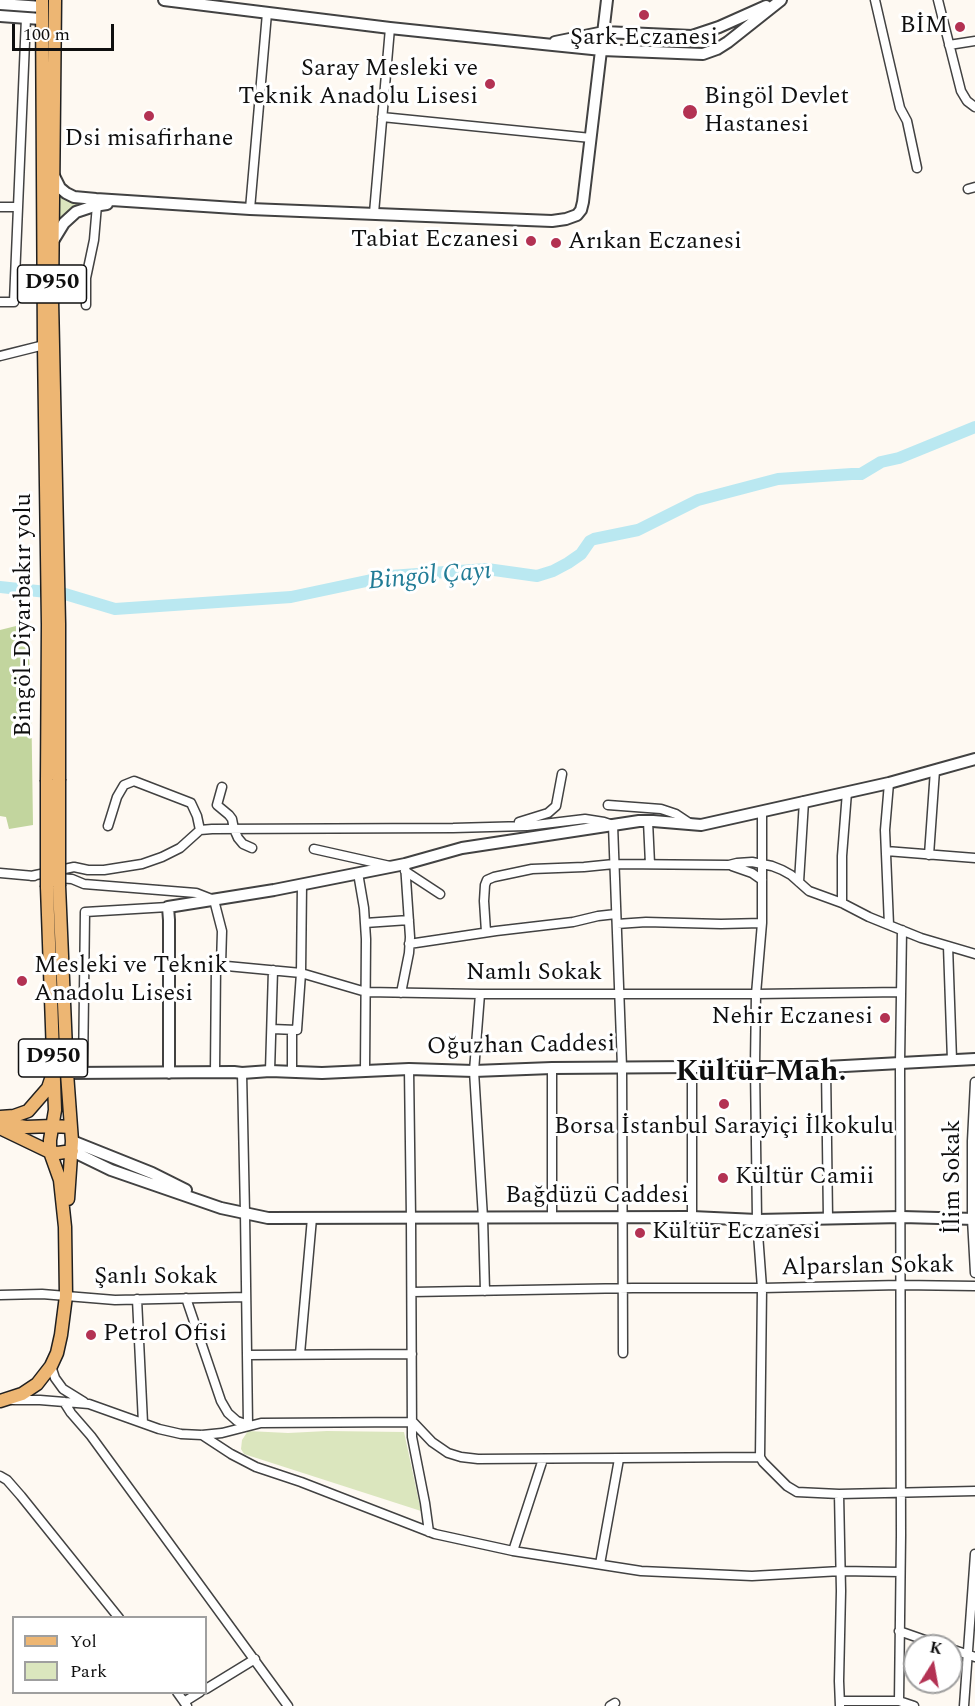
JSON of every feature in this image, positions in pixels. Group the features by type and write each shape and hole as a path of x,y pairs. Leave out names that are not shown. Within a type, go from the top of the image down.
{"main road":[{"name":"Bingöl-Diyarbakır yolu","path":"52,569 55,0"},
{"name":"Bingöl-Diyarbakır yolu","path":"2,1401 22,1394 37,1384 51,1366 61,1335 66,1296 65,1227 60,1180 50,1152 55,1110 53,1072 53,625 44,345 42,9"},
{"name":"Bingöl-Diyarbakır yolu","path":"53,886 72,1146 65,1227"},
{"path":"0,1117 14,1116 28,1111 48,1088 53,1072"},
{"path":"0,1123 26,1127 52,1125 71,1127"},
{"path":"0,1128 50,1152 58,1153 72,1146"}],"street":[{"path":"164,0 390,28 602,50 703,54 728,42 781,0"},
{"path":"54,176 60,188 74,196 143,203 552,221 566,219 581,210 607,0"},
{"path":"543,44 604,32 692,36 781,0"},
{"path":"875,0 900,108 907,121 917,168"},
{"path":"938,0 961,91 967,101 975,107"},
{"path":"0,4 42,9"},
{"path":"0,16 26,18 42,9"},
{"path":"250,209 267,13"},
{"path":"0,302 14,302 26,18"},
{"path":"374,213 390,28"},
{"path":"949,45 975,41"},
{"path":"382,117 591,138"},
{"path":"53,241 64,223 76,213 98,205 143,203"},
{"path":"86,305 86,278 98,205"},
{"path":"0,207 17,207"},
{"path":"0,356 44,345"},
{"path":"314,849 405,868 462,848 613,825 648,821 701,825 889,783 975,759"},
{"path":"929,855 934,771"},
{"path":"498,826 533,819 556,807 562,774"},
{"path":"108,826 117,797 124,785 134,781 191,803 200,830"},
{"path":"889,783 885,830 889,925"},
{"path":"222,787 217,805 229,814 234,830 243,844 252,848"},
{"path":"842,903 842,856 847,792"},
{"path":"799,882 804,801"},
{"path":"608,805 661,809 676,814 692,825"},
{"path":"762,811 762,923 756,994 755,1066 757,1220 762,1288 762,1460 787,1486 797,1492 839,1494 975,1491"},
{"path":"31,876 75,867 104,870 142,864 180,848 200,830 527,826 585,819 613,825"},
{"path":"648,821 650,864"},
{"path":"613,825 622,1067 623,1353"},
{"path":"886,851 975,858"},
{"path":"729,865 737,862 762,863 782,870 791,874 809,891 842,903 889,925 975,954"},
{"path":"486,932 484,901 487,880 532,869 614,864 729,865 752,873 762,880"},
{"path":"83,1073 85,912 168,907 392,867"},
{"path":"405,868 440,894"},
{"path":"401,993 409,944 405,868"},
{"path":"0,873 72,879 84,884 195,893 214,900"},
{"path":"358,873 365,923 365,1070"},
{"path":"272,1029 297,1030 301,973 302,884"},
{"path":"214,900 222,931 215,1072"},
{"path":"168,907 169,1073"},
{"path":"409,944 616,914"},
{"path":"365,923 409,920"},
{"path":"616,924 762,923"},
{"path":"899,1701 902,1217 900,1062 903,930"},
{"path":"948,946 952,1060"},
{"name":"Namlı Sokak","path":"169,967 219,965 301,973 366,992 480,994 902,992"},
{"path":"270,1071 273,970"},
{"path":"480,994 474,1071 485,1291"},
{"path":"292,1030 292,1072"},
{"name":"Oğuzhan Caddesi","path":"67,1073 242,1073 409,1069 474,1071 692,1066 826,1067 975,1059"},
{"path":"692,1066 692,1217"},
{"path":"826,1067 828,1219"},
{"path":"552,1068 552,1218"},
{"path":"409,1069 412,1437 429,1532"},
{"path":"242,1073 248,1425"},
{"name":"İlim Sokak","path":"975,1082 972,1141 975,1273"},
{"name":"Bağdüzü Caddesi","path":"72,1146 111,1170 220,1208 268,1218 692,1217 757,1220 902,1217 973,1219"},
{"path":"300,1354 312,1218"},
{"name":"Alparslan Sokak","path":"412,1292 975,1286"},
{"name":"Şanlı Sokak","path":"0,1294 42,1294 115,1300 246,1297"},
{"path":"186,1298 220,1401 237,1421 248,1425"},
{"path":"137,1299 144,1423"},
{"path":"247,1355 412,1354"},
{"path":"51,1366 63,1389 88,1404 181,1434 222,1433 248,1425 278,1423 413,1422 432,1442 448,1453 478,1459 762,1460"},
{"path":"2,1401 40,1400 88,1404"},
{"path":"64,1402 288,1706"},
{"path":"228,1413 243,1412 248,1404"},
{"path":"202,1435 256,1467 429,1532 513,1551 641,1571 752,1576 841,1571 900,1572"},
{"path":"513,1551 543,1459"},
{"path":"600,1564 619,1459"},
{"path":"0,1476 7,1480 21,1496 118,1616"},
{"path":"839,1494 840,1703 899,1701 914,1706"},
{"path":"964,1706 972,1656 975,1554"},
{"path":"899,1631 908,1634"},
{"path":"207,1688 255,1659"},
{"path":"186,1704 198,1694"}],"green space":[{"path":"57,190 99,202 70,211 57,220"},
{"path":"16,626 28,640 33,825 9,829 6,817 0,816 0,630"},
{"path":"248,1431 404,1432 421,1511 244,1454 241,1449 242,1440"}],"waterway":[{"name":"Bingöl Çayı","path":"0,587 65,594 115,609 291,597 390,576 487,569 537,576 568,563 581,554 594,539 638,530 698,500 778,479 861,474 881,462 899,458 975,427"}],"place":[{"name":"Şark Eczanesi","path":"644,15"},
{"name":"BİM","path":"960,27"},
{"name":"Saray Mesleki ve Teknik Anadolu Lisesi","path":"490,84"},
{"name":"Bingöl Devlet Hastanesi","path":"690,112"},
{"name":"Dsi misafirhane","path":"149,116"},
{"name":"Tabiat Eczanesi","path":"531,241"},
{"name":"Arıkan Eczanesi","path":"556,243"},
{"name":"Mesleki ve Teknik Anadolu Lisesi","path":"22,981"},
{"name":"Nehir Eczanesi","path":"885,1018"},
{"name":"Borsa İstanbul Sarayiçi İlkokulu","path":"724,1104"},
{"name":"Kültür Camii","path":"723,1178"},
{"name":"Kültür Eczanesi","path":"640,1233"},
{"name":"Petrol Ofisi","path":"91,1335"}],"district":[{"name":"Kültür Mah.","path":"761,1074"}]}
